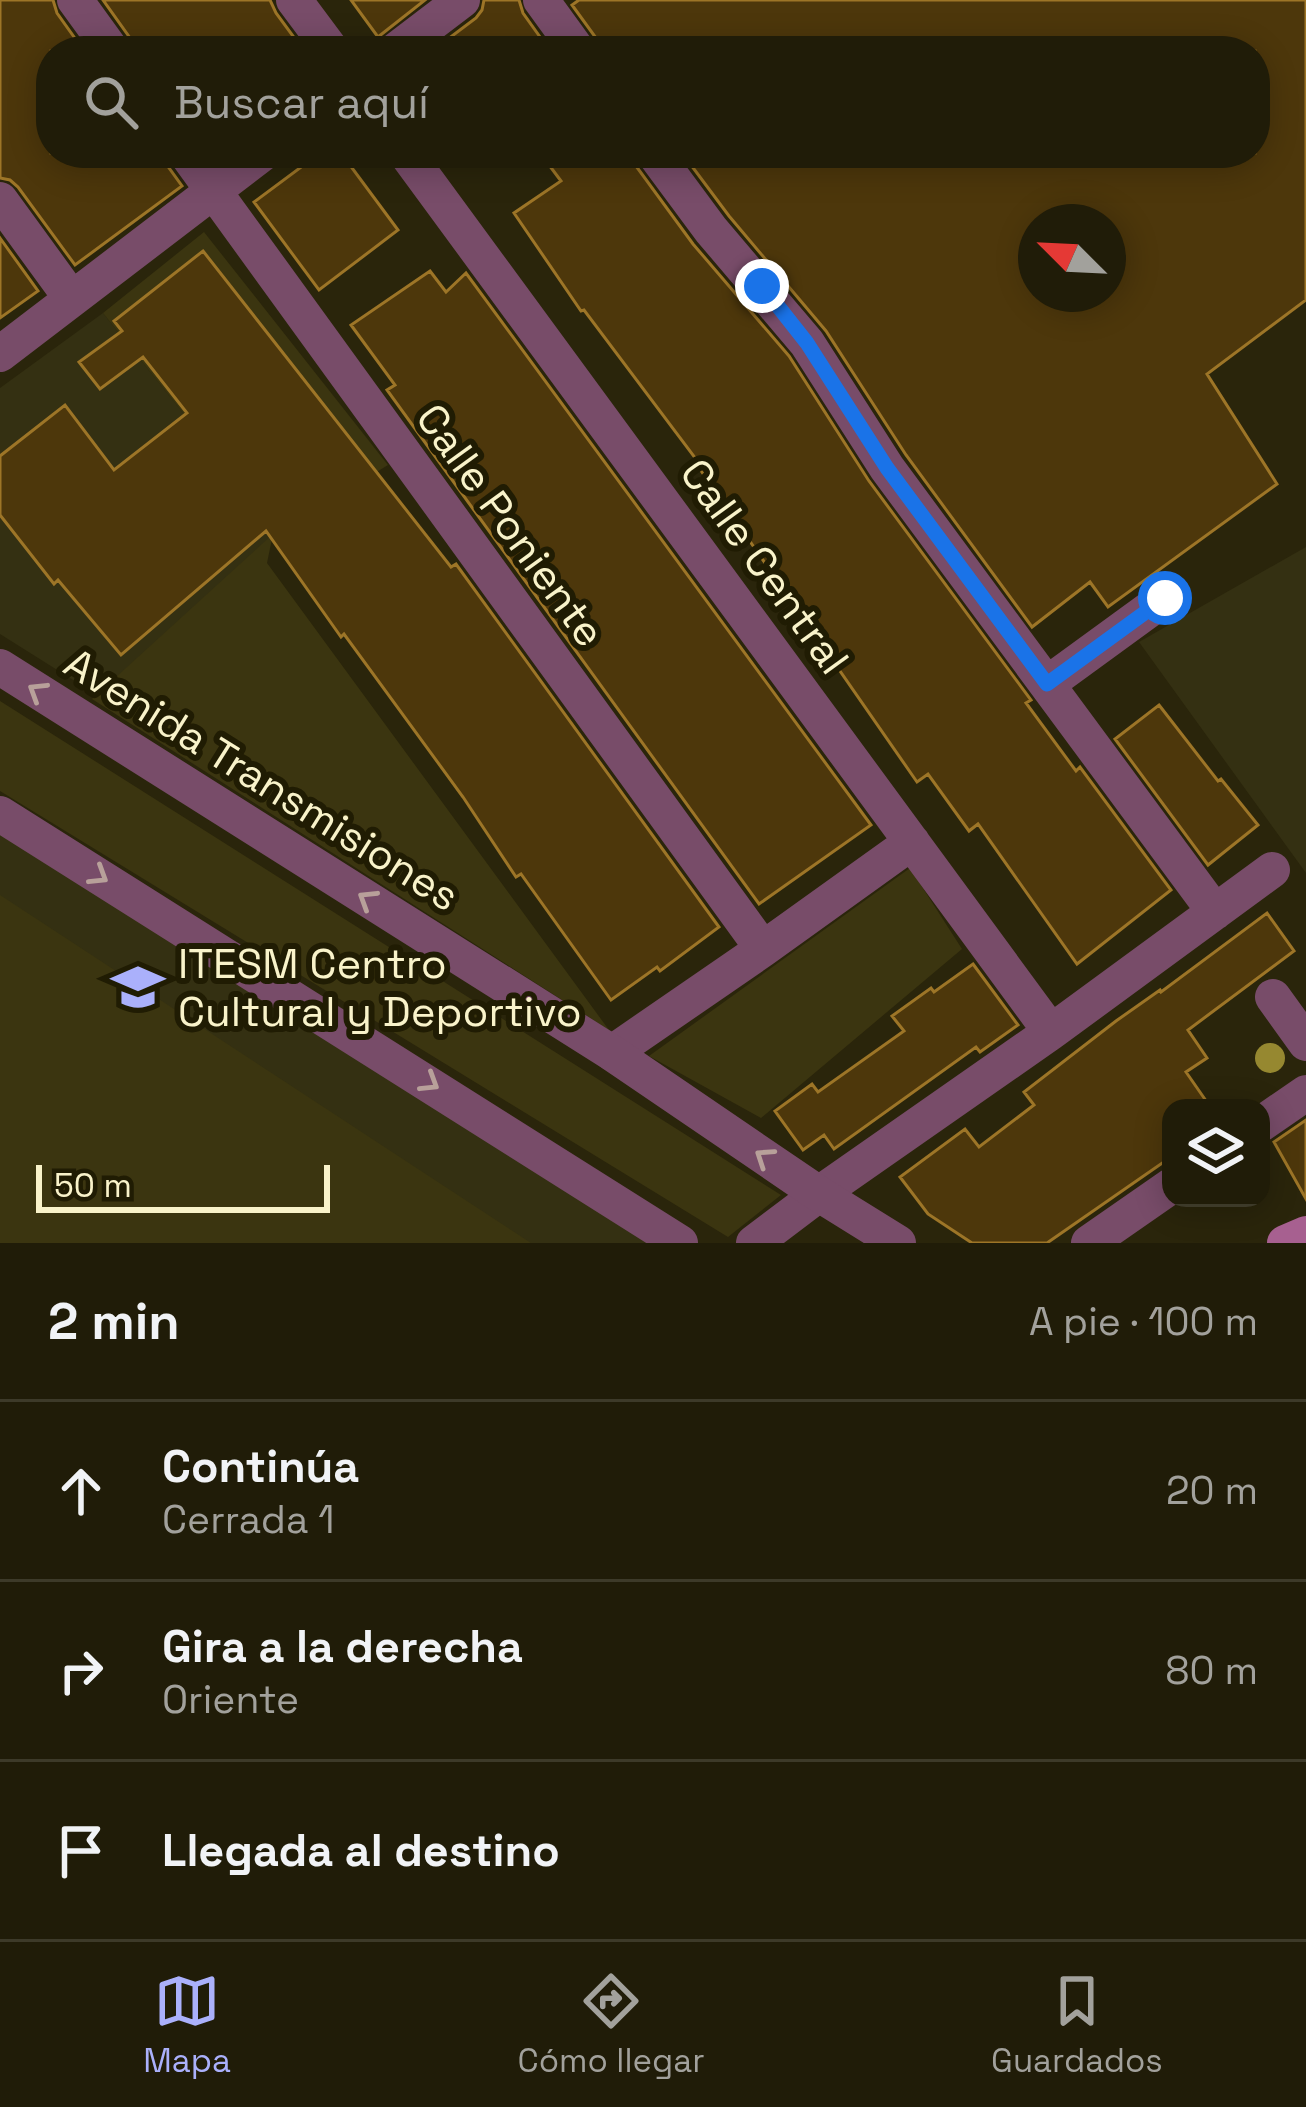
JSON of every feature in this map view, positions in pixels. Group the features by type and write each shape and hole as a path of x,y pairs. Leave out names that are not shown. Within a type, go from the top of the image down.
{"main road":[{"path":"1286,1243 1306,1234"}],"street":[{"path":"75,0 101,36"},
{"path":"294,0 321,36"},
{"path":"415,36 462,0"},
{"path":"541,0 567,36"},
{"name":"Calle Poniente","path":"197,168 763,950"},
{"path":"0,354 243,168"},
{"name":"Calle Central","path":"417,168 1051,1032"},
{"path":"665,168 807,343 887,468 1215,912"},
{"path":"0,200 72,299"},
{"path":"1047,684 1165,598"},
{"name":"Avenida Transmisiones","path":"0,668 612,1053 898,1243"},
{"path":"0,814 680,1243"},
{"path":"612,1053 912,842"},
{"path":"754,1243 1272,870"},
{"path":"1273,997 1306,1043"},
{"path":"1270,1118 1306,1093"},
{"path":"1089,1243 1162,1192"}],"shaded area":[{"path":"204,232 388,465 279,532 103,313"},
{"path":"103,313 279,532 97,695 0,634 0,388"},
{"path":"273,534 267,563 609,1030 92,699"},
{"path":"1306,547 1306,873 1139,642"},
{"path":"0,701 781,1195 728,1237 0,791"},
{"name":"ITESM Centro Cultural y Deportivo","path":"0,814 680,1243 0,1243"},
{"path":"910,868 962,949 761,1118 649,1056"},
{"name":"ITESM Centro Cultural y Deportivo","path":"0,895 531,1243 0,1243"}],"building":[{"path":"0,0 53,0 73,36 36,36 36,168 169,168 182,186 75,265 18,187 0,178"},
{"path":"103,0 270,0 293,36 129,36"},
{"path":"351,0 425,0 379,36"},
{"path":"484,0 519,0 539,36 452,36 482,10"},
{"path":"579,0 1306,0 1306,300 1207,374 1277,484 1108,607 1090,582 1032,627 906,455 826,331 693,168 1270,168 1270,36 595,36 572,5"},
{"path":"300,168 352,168 398,230 319,290 254,202"},
{"path":"551,168 637,168 693,244 789,356 869,481 1031,700 1026,703 1171,890 1077,964 978,824 969,831 928,774 917,782 699,463 581,311 514,213 561,181"},
{"path":"0,238 38,291 0,318"},
{"path":"203,251 451,567 456,564 719,927 611,1000 521,874 516,877 463,797 266,531 121,655 58,580 54,584 0,515 0,456 65,405 114,470 187,413 143,357 100,389 79,362 122,331 114,321"},
{"path":"430,271 446,292 466,273 871,825 759,904 387,390 395,385 351,325"},
{"path":"1159,705 1258,825 1208,865 1115,739"},
{"path":"1267,913 1294,951 1188,1030 1207,1058 1186,1072 1205,1099 1162,1099 1162,1163 1047,1243 972,1243 928,1214 900,1177 965,1129 979,1147 1034,1105 1024,1092"},
{"path":"973,964 1018,1025 980,1052 976,1047 834,1149 824,1135 803,1150 775,1111 812,1084 818,1092 904,1031 892,1016"},
{"path":"1306,1120 1306,1199 1274,1142"}],"place":[{"name":"ITESM Centro Cultural y Deportivo","path":"138,987"}],"route":[{"path":"762,286 807,343 887,468 1047,684 1165,598"}]}
